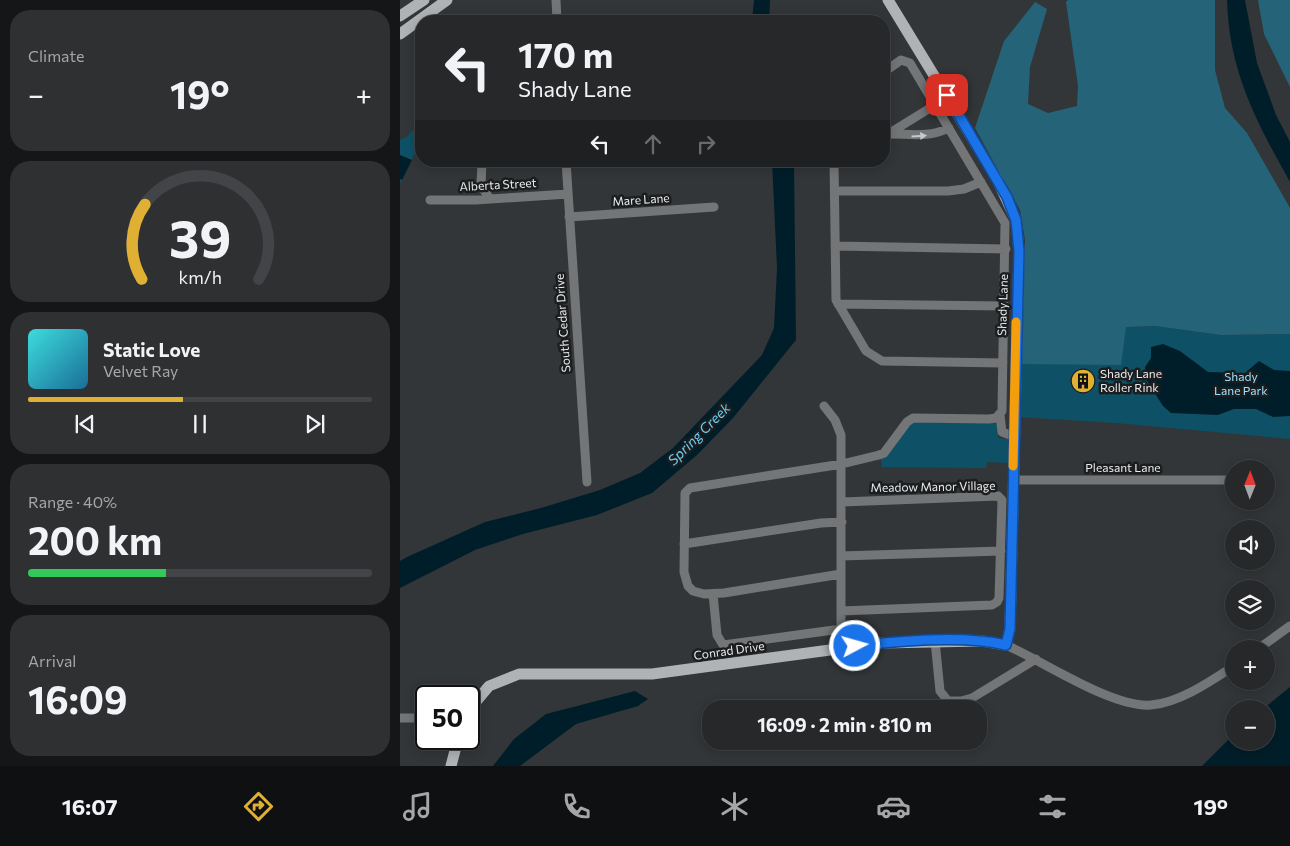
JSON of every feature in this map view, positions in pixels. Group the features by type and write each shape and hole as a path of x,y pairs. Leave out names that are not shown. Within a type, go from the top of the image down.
{"main road":[{"path":"400,16 424,0"},
{"path":"426,15 447,0"},
{"name":"Shady Lane","path":"888,0 998,179 1016,220 1019,251 1013,436 1010,629 1006,645"},
{"path":"400,34 415,23"},
{"name":"Conrad Drive","path":"480,697 489,686 519,674 652,674 762,661 882,643 982,641 1006,645"},
{"path":"451,766 455,750"}],"street":[{"path":"556,0 557,15"},
{"path":"890,68 901,60 910,62 1005,223 1006,249 1000,415 1002,432 1013,436"},
{"path":"890,132 935,105"},
{"path":"942,117 956,109"},
{"path":"890,134 930,135 949,128"},
{"path":"482,167 481,186 490,199"},
{"name":"South Cedar Drive","path":"566,167 587,482"},
{"path":"834,167 836,300 866,351 876,359 1003,363"},
{"path":"835,191 948,191 964,189 981,182"},
{"name":"Alberta Street","path":"430,200 490,199 568,194"},
{"name":"Mare Lane","path":"569,217 714,208"},
{"path":"835,246 1006,249"},
{"path":"838,304 1004,306"},
{"path":"824,406 836,420 841,435 841,648"},
{"path":"841,574 713,594 698,593 688,586 684,572 685,492 687,490 842,464 884,452 907,422 913,418 989,419 1000,415"},
{"name":"Pleasant Lane","path":"1013,480 1225,480"},
{"name":"Meadow Manor Village","path":"841,611 992,605 997,602 999,598 1002,500 998,496 842,502"},
{"path":"684,544 821,523 842,522"},
{"path":"841,556 1001,550"},
{"path":"713,594 717,635 723,645 841,629"},
{"path":"1271,640 1290,626"},
{"path":"935,641 940,691 948,700 961,701 972,698 1036,659"},
{"path":"1006,645 1124,701 1151,705 1179,697 1225,671"},
{"path":"400,718 415,718"}],"green space":[{"path":"415,130 415,153 400,184 400,140 408,136 411,131"},
{"name":"Shady Lane Park","path":"1155,326 1221,335 1290,334 1290,439 1116,423 1018,417 1020,364 1125,327"},
{"path":"918,421 994,422 998,426 998,438 1008,439 1008,463 987,462 986,468 882,467 881,460 909,423"}],"shaded area":[{"path":"1068,0 1215,0 1215,70 1225,108 1247,133 1290,208 1290,334 1221,335 1155,326 1126,327 1121,365 1020,364 1025,240 1020,210 975,128 1004,41 1035,2 1047,9 1030,67 1028,104 1048,113 1077,106 1078,86 1066,2"},
{"path":"1258,0 1290,0 1290,87 1264,34"}],"water":[{"path":"754,0 770,0 769,15 753,15"},
{"path":"1227,0 1245,0 1257,63 1276,115 1290,142 1290,182 1266,138 1246,95 1233,50"},
{"path":"400,155 412,160 402,180 400,179"},
{"name":"Spring Creek","path":"772,167 794,167 796,340 733,418 697,455 652,493 597,515 523,534 475,550 400,588 400,561 407,557 485,522 541,508 600,490 640,473 673,448 762,355 774,328 777,268"},
{"path":"1163,344 1180,351 1208,372 1245,373 1259,361 1274,370 1290,371 1290,416 1273,417 1256,409 1234,409 1218,415 1171,413 1163,406 1146,379 1145,367 1151,358 1151,347"},
{"path":"1290,687 1290,766 1202,766 1225,743 1225,750 1275,750 1274,700"},
{"path":"635,691 648,699 638,706 576,724 520,766 493,766 514,739 546,714"}],"slow traffic":[{"path":"1013,466 1016,322"}],"place":[{"name":"Shady Lane Roller Rink","path":"1083,381"}],"route":[{"path":"855,646 882,643 959,641 995,642 1006,645 1010,629 1019,251 1016,220 998,179 947,95"}]}
